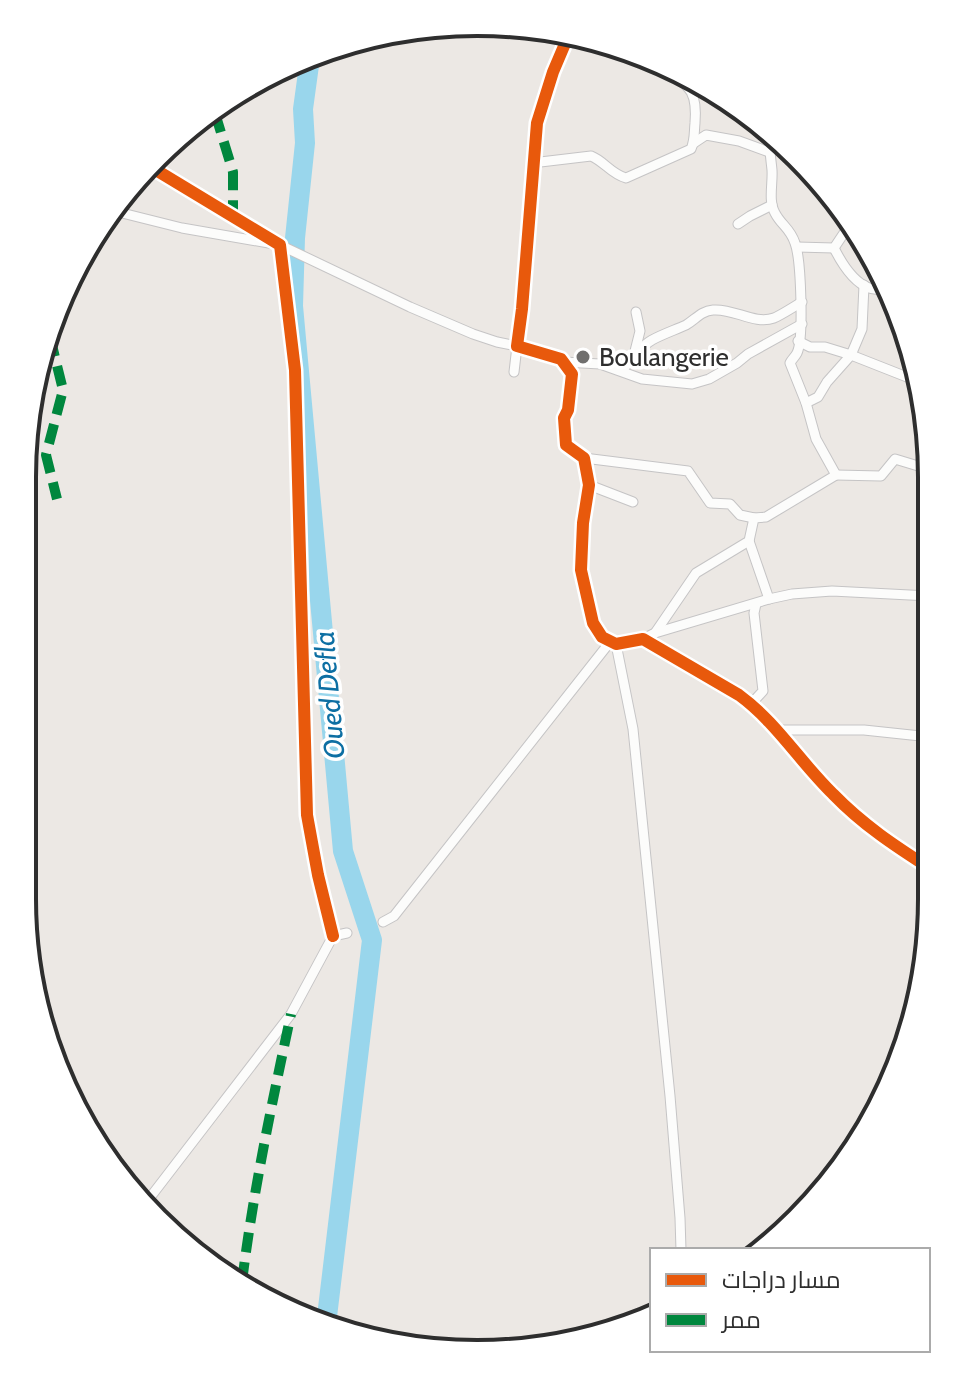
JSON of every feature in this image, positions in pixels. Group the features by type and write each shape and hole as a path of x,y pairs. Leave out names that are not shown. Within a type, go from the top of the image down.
{"street":[{"path":"514,372 537,123 565,44"},
{"path":"532,163 591,156 616,176 626,178 691,149 697,108 691,91"},
{"path":"694,143 706,135 739,141 769,152"},
{"path":"769,146 772,205 797,247 802,324 797,353 790,363 816,439 836,475"},
{"path":"159,172 280,245 410,307 497,342 561,359 572,374 568,410 564,418 566,445 584,458 688,471 710,503 730,504 740,515 754,518 766,517 836,475 881,476 895,459 918,466"},
{"path":"738,224 772,205"},
{"path":"124,213 182,228 280,245"},
{"path":"229,236 233,217"},
{"path":"834,248 844,233"},
{"path":"151,1196 291,1014 333,936 307,815 295,370 280,245"},
{"path":"797,247 834,248"},
{"path":"834,248 840,261 860,283 876,289"},
{"path":"806,403 818,397 851,355 862,329 864,285"},
{"path":"622,371 651,340 689,323 701,313 723,311 766,319 802,302"},
{"path":"633,356 640,331 636,312"},
{"path":"564,362 600,364 642,379 692,384 709,379 802,324"},
{"path":"798,341 810,347 825,347 851,355 906,377"},
{"path":"584,458 589,485 583,523 581,570 593,623 597,632 613,643 643,639 792,594 832,591 918,595"},
{"path":"589,485 633,502"},
{"path":"754,518 749,541 769,599"},
{"path":"655,633 696,573 749,541"},
{"path":"751,704 763,691 754,613 756,604"},
{"path":"643,639 751,704 832,794 881,838 918,861"},
{"path":"383,922 394,916 613,643"},
{"path":"613,643 633,729 668,1081 681,1248"},
{"path":"777,730 864,730 918,736"},
{"path":"333,936 347,933"}],"waterway":[{"name":"Oued Defla","path":"308,70 303,109 305,143 295,238 293,306 343,851 372,940 327,1314"}],"marked path":[{"path":"217,121 233,172 233,217"},
{"path":"54,353 63,390 46,455 57,499"},
{"path":"243,1273 257,1181 291,1014"}],"cycle path":[{"path":"565,44 537,123 517,346 561,359 572,374 568,410 564,418 566,445 584,458 589,485 583,523 581,570 593,623 602,637 616,644 643,639 739,695 765,717 844,805 918,860"},
{"path":"159,172 280,245 295,370 307,815 333,936"}],"place":[{"name":"Boulangerie","path":"583,357"}]}
